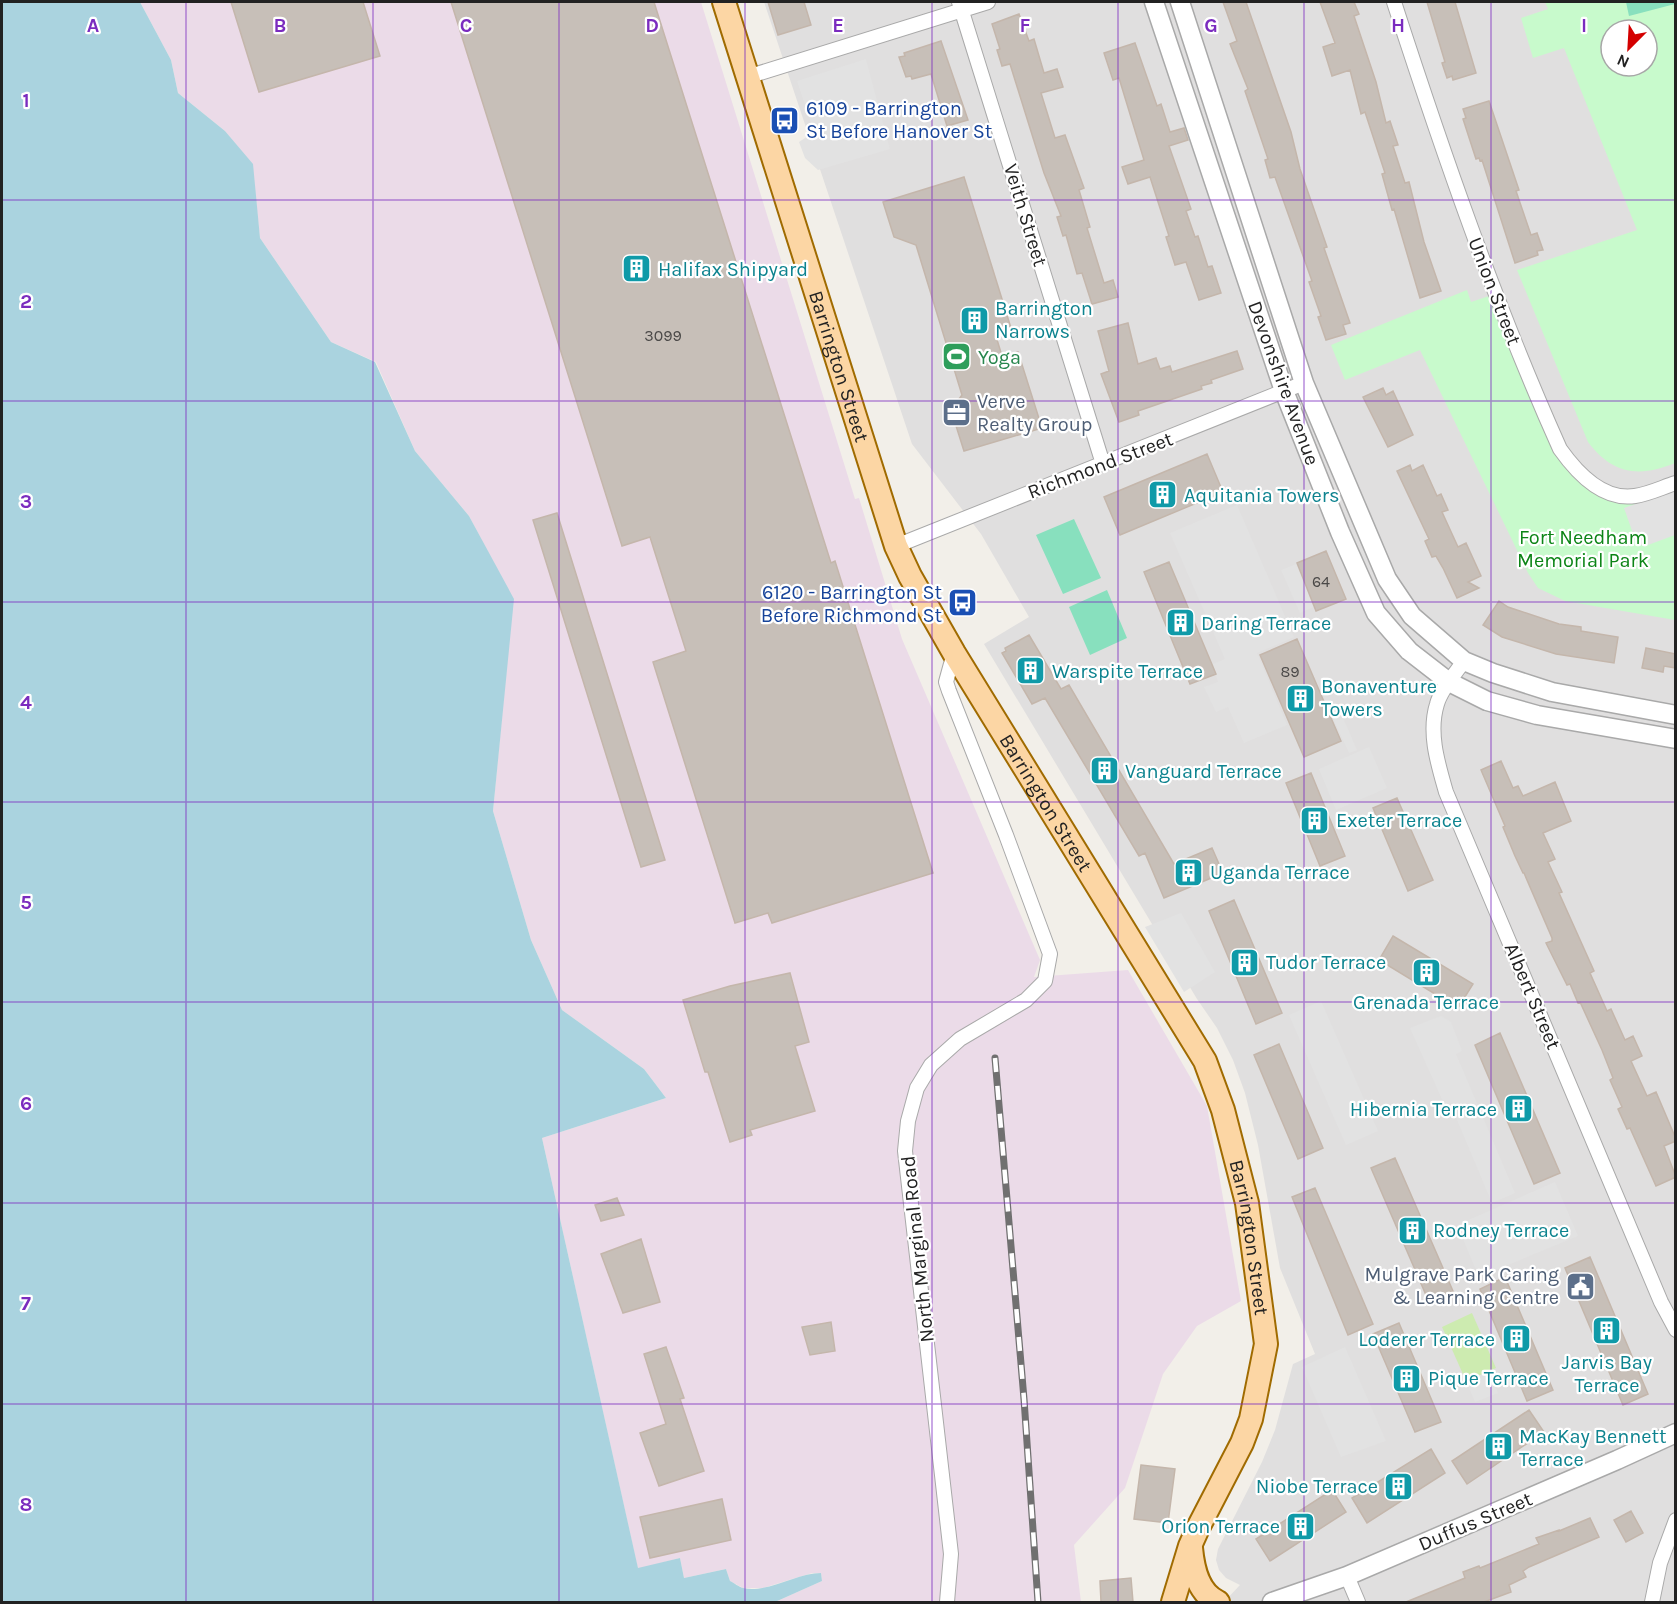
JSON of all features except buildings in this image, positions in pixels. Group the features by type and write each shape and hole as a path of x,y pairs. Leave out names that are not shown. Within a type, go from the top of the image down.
{"main road":[{"name":"Barrington Street","path":"723,2 896,546 910,576 954,654 1205,1061 1226,1122 1247,1203 1266,1344 1251,1419 1242,1443 1209,1504 1190,1546 1173,1602"},
{"path":"1190,1546 1194,1572 1209,1598 1218,1602"}],"street":[{"path":"747,77 961,6 988,2"},
{"name":"Devonshire Avenue","path":"1154,2 1284,392 1340,532 1376,613 1409,651 1449,682 1487,701 1536,715 1676,739"},
{"name":"Devonshire Avenue","path":"1180,2 1304,384 1387,579 1412,616 1464,661 1493,674 1552,692 1676,715"},
{"name":"Union Street","path":"1394,2 1441,149 1499,304 1560,449 1570,464 1590,482 1607,493 1634,497 1676,483"},
{"name":"Veith Street","path":"961,6 1102,464"},
{"name":"Richmond Street","path":"896,546 1304,384"},
{"name":"North Marginal Road","path":"947,1602 951,1554 905,1151 908,1121 917,1088 931,1065 960,1039 1026,1000 1045,981 1050,954 946,682 954,654"},
{"name":"Albert Street","path":"1464,661 1437,703 1433,727 1437,762 1446,792 1661,1302 1676,1330"},
{"name":"Duffus Street","path":"1272,1602 1347,1576 1617,1460 1676,1432"},
{"path":"1652,1602 1660,1563 1676,1520"},
{"path":"1347,1576 1358,1602"}],"shaded area":[{"path":"140,2 701,2 855,499 859,498 902,639 1040,960 1034,977 1128,970 1207,1106 1241,1301 1197,1326 1163,1374 1125,1488 1074,1545 1081,1602 775,1602 822,1581 821,1573 812,1573 763,1588 743,1588 730,1581 726,1569 684,1578 680,1558 638,1569 542,1138 666,1098 644,1069 562,1010 531,940 493,811 513,599 469,516 415,451 376,362 331,342 260,238 252,164 225,131 178,93 171,60"},
{"path":"764,2 1675,2 1675,1602 1224,1602 1240,1585 1226,1578 1219,1570 1216,1560 1218,1549 1262,1462 1275,1430 1293,1364 1315,1354 1280,1268 1258,1145 1245,1093 1233,1060 1217,1028 1197,999 984,644 1029,617 981,534 912,444"},
{"path":"866,59 890,149 818,170 805,158 799,142 814,132 797,81"},
{"path":"1675,490 1675,535 1648,545 1641,545 1635,539 1624,508"},
{"path":"1237,505 1294,637 1257,653 1287,725 1244,743 1228,707 1216,712 1204,687 1218,682 1213,664 1225,659 1170,533"},
{"path":"1296,564 1314,607 1300,613 1281,570"},
{"path":"1337,704 1357,750 1349,753 1328,708"},
{"path":"1369,747 1387,788 1336,810 1319,769"},
{"path":"1181,913 1215,972 1184,992 1145,927"},
{"path":"1321,1001 1378,1131 1346,1145 1289,1015"},
{"path":"1441,1016 1451,1022 1462,1051 1456,1054 1515,1193 1492,1203 1455,1115 1450,1117 1410,1028"},
{"path":"1555,1182 1578,1236 1479,1277 1457,1225"},
{"path":"1345,1347 1386,1441 1341,1457 1302,1367"},
{"path":"1490,1371 1498,1393 1475,1402 1466,1381"}],"green space":[{"name":"Fort Needham Memorial Park","path":"1545,2 1675,2 1675,463 1662,468 1638,471 1617,467 1597,453 1588,442 1517,270 1637,230 1564,48 1533,58 1521,18 1548,9"},
{"path":"1626,2 1675,2 1675,4 1629,16"},
{"name":"Fort Needham Memorial Park","path":"1467,290 1471,302 1489,296 1550,439 1575,479 1597,494 1626,503 1647,503 1675,497 1675,620 1565,601 1538,588 1528,573 1420,350 1345,380 1331,345"},
{"path":"1074,519 1101,578 1063,594 1036,535"},
{"path":"1107,590 1127,638 1090,655 1069,607"},
{"path":"1472,1313 1496,1368 1466,1381 1442,1327"}],"water":[{"path":"2,2 140,2 171,60 178,93 225,131 253,164 260,238 331,342 375,362 415,451 469,516 514,599 493,811 531,940 562,1010 644,1069 666,1098 542,1138 638,1568 680,1558 684,1578 726,1569 730,1581 741,1587 752,1589 812,1574 821,1573 822,1581 775,1602 2,1602"}],"railway":[{"path":"995,1058 1024,1399 1038,1602"}],"place":[{"name":"6109 - Barrington St Before Hanover St","path":"785,120"},
{"name":"Halifax Shipyard","path":"637,269"},
{"name":"Barrington Narrows","path":"974,320"},
{"name":"Yoga","path":"957,357"},
{"name":"Verve Realty Group","path":"956,413"},
{"name":"Aquitania Towers","path":"1163,495"},
{"name":"6120 - Barrington St Before Richmond St","path":"963,603"},
{"name":"Daring Terrace","path":"1180,623"},
{"name":"Warspite Terrace","path":"1031,671"},
{"name":"Bonaventure Towers","path":"1300,698"},
{"name":"Vanguard Terrace","path":"1104,771"},
{"name":"Exeter Terrace","path":"1315,820"},
{"name":"Uganda Terrace","path":"1189,872"},
{"name":"Tudor Terrace","path":"1245,962"},
{"name":"Grenada Terrace","path":"1426,972"},
{"name":"Hibernia Terrace","path":"1518,1109"},
{"name":"Rodney Terrace","path":"1412,1230"},
{"name":"Mulgrave Park Caring & Learning Centre","path":"1580,1286"},
{"name":"Jarvis Bay Terrace","path":"1607,1331"},
{"name":"Loderer Terrace","path":"1516,1339"},
{"name":"Pique Terrace","path":"1407,1378"},
{"name":"MacKay Bennett Terrace","path":"1498,1447"},
{"name":"Niobe Terrace","path":"1399,1486"},
{"name":"Orion Terrace","path":"1301,1526"}]}
